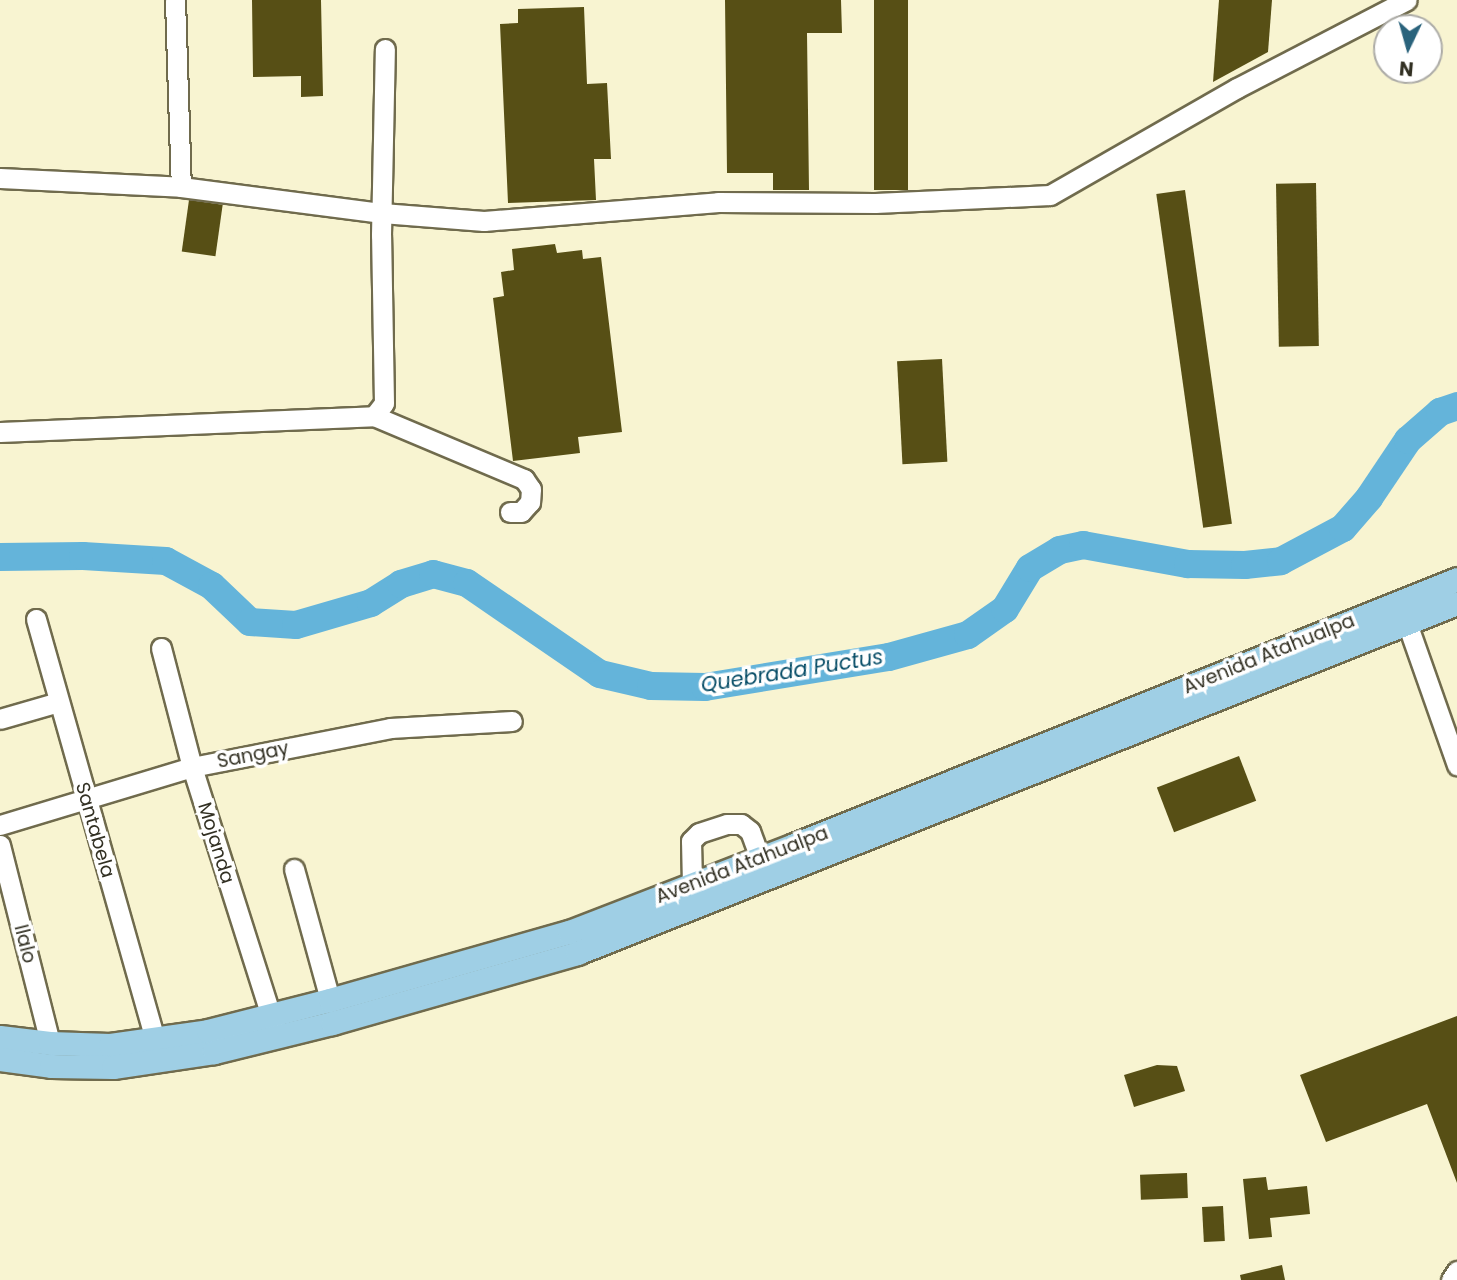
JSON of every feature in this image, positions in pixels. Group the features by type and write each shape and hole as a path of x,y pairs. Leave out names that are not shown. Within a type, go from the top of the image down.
{"main road":[{"name":"Avenida Atahualpa","path":"0,1059 51,1066 113,1067 214,1052 330,1000 487,967 577,953 686,895 764,869 1109,731 1457,579"},
{"name":"Avenida Atahualpa","path":"1109,731 1457,603"},
{"name":"Avenida Atahualpa","path":"0,1037 50,1043 110,1045 208,1031 332,1023 487,967"}],"street":[{"path":"175,0 181,187"},
{"path":"0,177 181,187 382,213 484,221 718,202 875,203 1051,195 1237,88 1407,0"},
{"path":"374,416 384,403 384,49"},
{"path":"0,432 374,416 524,479 531,489 530,502 521,512 510,512"},
{"name":"Santabela","path":"36,619 155,1040"},
{"path":"1408,623 1457,765"},
{"name":"Mojanda","path":"160,648 192,767 273,1025"},
{"path":"0,719 59,702"},
{"name":"Sangay","path":"0,825 192,767 390,728 512,722"},
{"path":"686,895 691,841 699,833 727,824 741,824 750,831 764,869"},
{"name":"Ilalo","path":"0,845 50,1043"},
{"path":"294,869 330,1000"},
{"path":"1451,1280 1457,1271"}],"building":[{"path":"252,0 321,0 323,96 301,97 301,76 253,77"},
{"path":"725,0 841,0 842,33 807,33 809,190 773,190 773,173 727,173"},
{"path":"874,0 908,0 908,190 874,190"},
{"path":"1219,0 1272,0 1268,52 1213,82"},
{"path":"584,7 587,84 607,83 611,159 594,159 596,200 508,203 500,24 518,23 518,9"},
{"path":"1316,183 1319,346 1279,347 1276,184"},
{"path":"1185,190 1232,524 1203,528 1156,194"},
{"path":"189,200 223,205 215,256 182,251"},
{"path":"555,244 557,253 582,250 583,259 601,257 622,432 578,437 580,453 513,461 493,298 504,296 501,272 514,270 512,249"},
{"path":"942,359 947,462 902,464 897,361"},
{"path":"1239,756 1256,801 1174,832 1157,788"},
{"path":"1457,1016 1457,1183 1427,1104 1326,1142 1300,1075"},
{"path":"1157,1065 1177,1066 1185,1091 1134,1107 1124,1075"},
{"path":"1187,1173 1188,1198 1141,1200 1140,1175"},
{"path":"1266,1177 1268,1190 1307,1186 1310,1214 1270,1218 1272,1237 1249,1239 1243,1179"},
{"path":"1223,1206 1225,1241 1204,1242 1202,1207"},
{"path":"1282,1265 1285,1280 1241,1280 1240,1275"}],"waterway":[{"name":"Quebrada Puctus","path":"0,557 83,556 166,561 212,586 250,622 296,625 371,603 401,584 433,574 467,583 600,674 651,686 705,687 889,657 968,635 1005,609 1030,568 1060,550 1083,545 1188,564 1245,565 1281,561 1343,528 1369,498 1408,440 1440,412 1457,406"}]}
